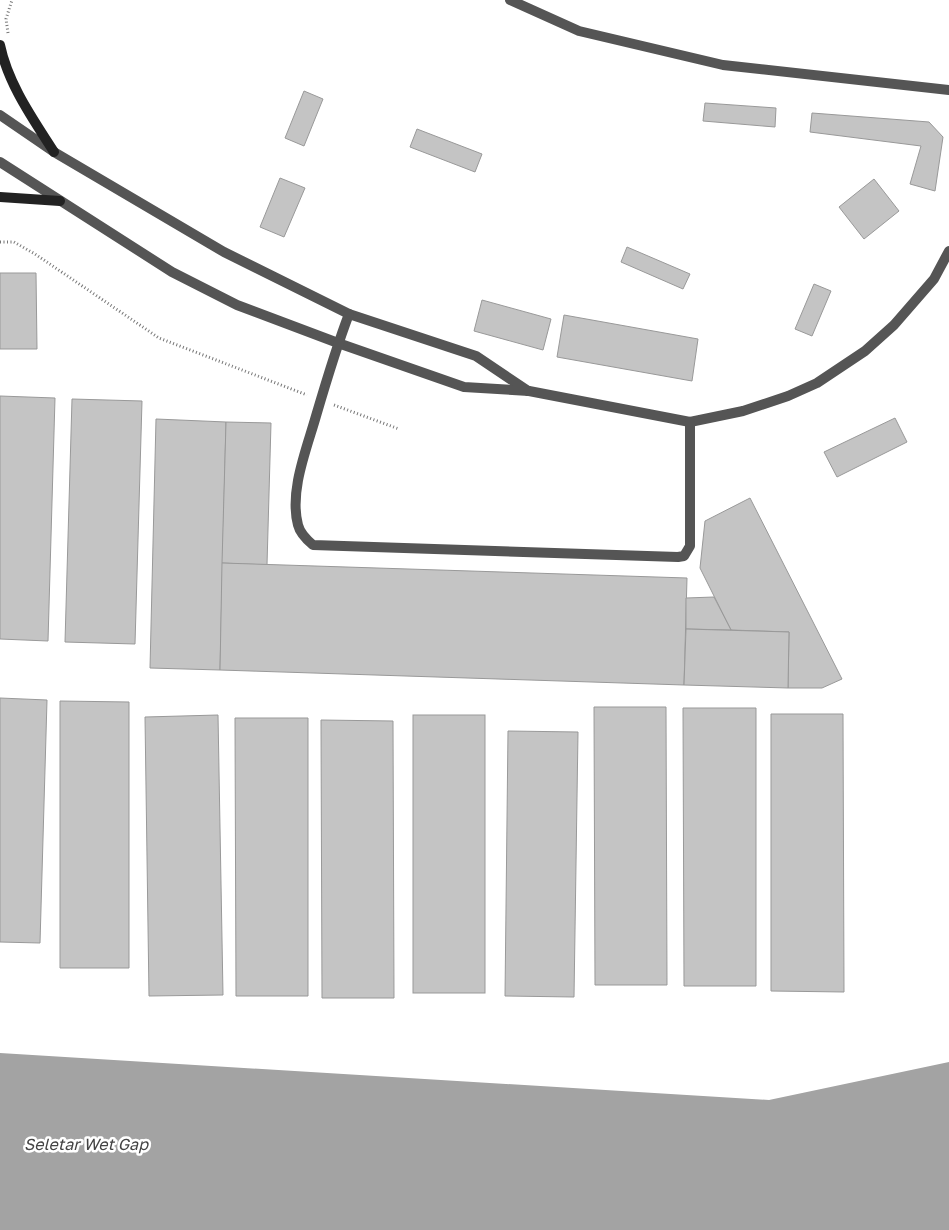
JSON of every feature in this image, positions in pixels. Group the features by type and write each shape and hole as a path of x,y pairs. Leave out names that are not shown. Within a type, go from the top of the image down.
{"main road":[{"path":"0,45 2,56 22,102 54,152"},
{"path":"0,197 60,201"}],"lane":[{"path":"510,0 579,30 723,65 949,90"},
{"path":"0,115 54,152 224,252 349,314 476,356 529,391"},
{"path":"0,162 172,272 237,305 464,387 529,391 690,422 744,411 788,396 817,383 865,351 894,325 934,279 949,252"},
{"path":"349,314 338,343 299,474 296,496 298,526 307,541 314,545 684,556 690,546 690,422"}],"path":[{"path":"8,36 6,20 12,0"},
{"path":"0,242 14,242 35,254 159,338 399,429"}],"water":[{"name":"Seletar Wet Gap","path":"0,1053 769,1100 949,1062 949,1230 0,1230"}],"building":[{"path":"304,91 323,99 304,146 285,138"},
{"path":"705,103 776,108 775,127 703,121"},
{"path":"812,113 929,122 943,137 935,191 910,184 921,146 810,132"},
{"path":"417,129 482,154 475,172 410,147"},
{"path":"280,178 305,188 284,237 260,227"},
{"path":"874,179 899,211 864,239 839,207"},
{"path":"627,247 690,274 683,289 621,262"},
{"path":"0,273 36,273 37,349 0,349"},
{"path":"814,284 831,291 812,336 795,329"},
{"path":"482,300 551,319 543,350 474,331"},
{"path":"564,315 698,339 692,381 557,357"},
{"path":"0,396 55,398 48,641 0,639"},
{"path":"72,399 142,401 135,644 65,642"},
{"path":"895,418 907,442 837,477 824,452"},
{"path":"156,419 226,422 220,670 150,668"},
{"path":"226,422 271,423 267,565 222,563"},
{"path":"750,498 842,679 822,688 788,688 789,632 731,630 700,568 705,521"},
{"path":"222,563 687,578 684,685 220,670"},
{"path":"714,597 731,630 686,629 686,598"},
{"path":"686,629 789,632 788,688 684,685"},
{"path":"0,698 47,700 40,943 0,942"},
{"path":"60,701 129,702 129,968 60,968"},
{"path":"594,707 666,707 667,985 595,985"},
{"path":"683,708 756,708 756,986 684,986"},
{"path":"771,714 843,714 844,992 771,991"},
{"path":"218,715 223,995 149,996 145,717"},
{"path":"413,715 485,715 485,993 413,993"},
{"path":"235,718 308,718 308,996 236,996"},
{"path":"321,720 393,721 394,998 322,998"},
{"path":"508,731 578,732 574,997 505,996"}]}
